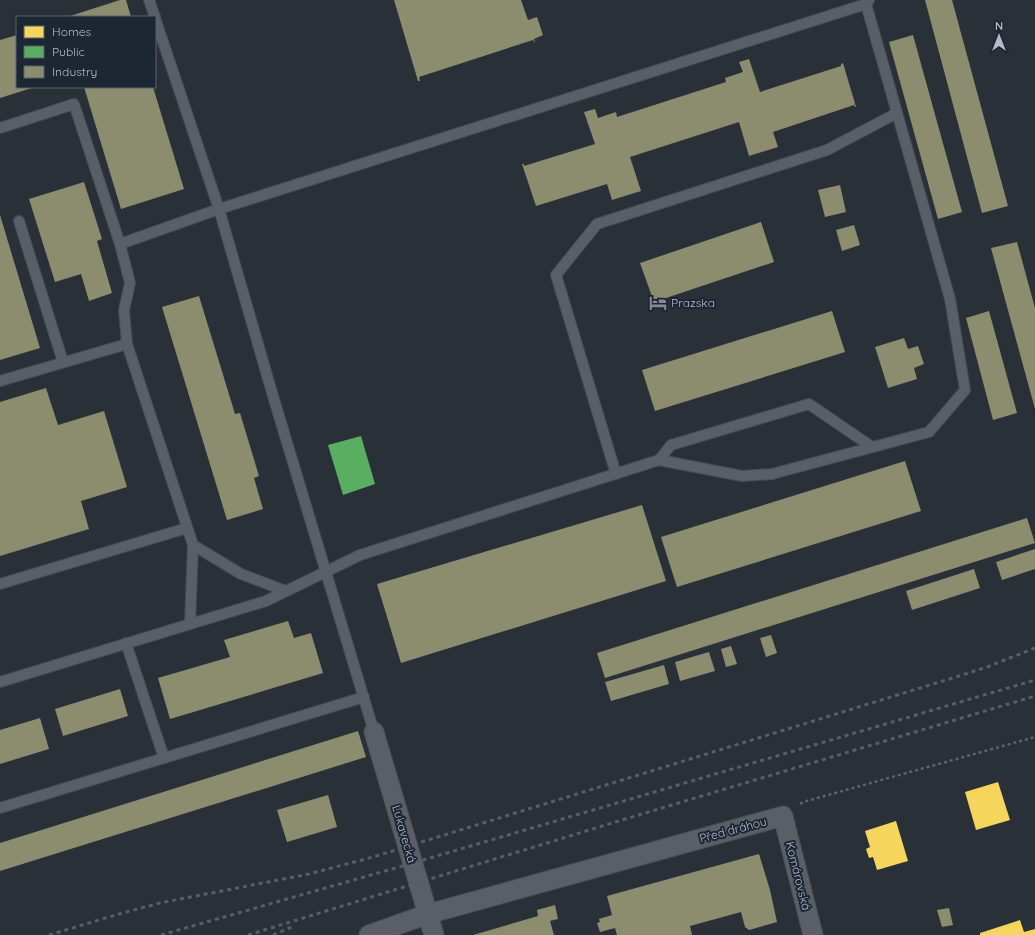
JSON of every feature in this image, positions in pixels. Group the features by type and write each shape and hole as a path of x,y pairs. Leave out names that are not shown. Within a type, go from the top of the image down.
{"street":[{"name":"Lukavecká","path":"374,732 434,935"},
{"name":"Před dráhou","path":"368,935 428,914 783,816"},
{"name":"Komárovská","path":"783,816 813,935"}],"lane":[{"path":"149,0 154,16"},
{"path":"0,682 266,601 360,555 659,460 742,476 772,474 929,432 965,390 950,299 897,114 868,2 219,209 120,244"},
{"path":"156,21 219,209 270,389 374,732"},
{"path":"0,128 74,104 120,244 130,283 124,310 127,344 193,545 190,624"},
{"path":"616,474 556,274 596,224 827,150 897,114"},
{"path":"19,221 63,362"},
{"path":"0,380 127,344"},
{"path":"659,460 672,445 809,404 872,447"},
{"path":"0,584 187,528"},
{"path":"193,545 241,574 286,591"},
{"path":"126,643 164,758"},
{"path":"0,808 364,697"}],"path":[{"name":"Před dráhou","path":"783,816 803,802 1035,737"}],"building: Homes":[{"path":"998,782 1010,820 976,830 965,792"},
{"path":"896,821 908,861 877,870 873,857 869,858 866,849 870,847 865,831"},
{"path":"1020,920 1024,932 1035,929 1035,935 980,935 980,933"}],"building: Public":[{"path":"361,436 375,484 343,495 328,445"}],"building: Industry":[{"path":"120,0 126,0 131,16 70,16"},
{"path":"394,0 521,0 528,20 537,17 543,35 534,39 535,43 533,40 419,77 420,81 418,81"},
{"path":"925,0 952,0 1008,206 982,213"},
{"path":"16,35 16,88 32,88 0,98 0,40"},
{"path":"913,35 962,212 938,219 889,42"},
{"path":"749,59 760,92 841,66 843,63 856,107 854,105 773,132 778,147 749,156 739,122 630,157 641,191 612,200 607,184 536,206 522,164 524,164 524,166 595,144 584,112 595,109 598,118 616,112 617,117 726,82 725,78 743,72 739,62"},
{"path":"84,88 153,88 184,189 121,209"},
{"path":"84,182 102,239 97,241 112,293 89,301 81,274 55,282 29,199"},
{"path":"840,185 846,212 825,217 818,190"},
{"path":"0,215 40,348 0,360"},
{"path":"761,222 774,262 654,302 640,263"},
{"path":"854,225 860,245 842,251 836,230"},
{"path":"1017,242 1035,308 1035,409 991,248"},
{"path":"199,296 235,414 240,413 259,476 254,478 263,509 227,520 162,307"},
{"path":"832,311 845,352 655,411 642,370"},
{"path":"989,311 1017,413 993,420 966,318"},
{"path":"904,338 908,349 918,346 924,364 914,368 917,379 888,388 875,347"},
{"path":"46,388 58,425 104,411 127,487 81,501 89,529 0,556 0,402"},
{"path":"905,461 921,511 677,587 661,537"},
{"path":"642,505 666,581 401,663 377,584"},
{"path":"1027,518 1035,543 605,678 597,653"},
{"path":"1035,549 1035,569 1002,580 996,562"},
{"path":"974,569 980,588 912,610 906,591"},
{"path":"288,621 294,638 311,633 323,673 170,719 158,678 230,657 224,640"},
{"path":"771,635 777,653 766,657 760,638"},
{"path":"731,646 737,664 726,667 721,649"},
{"path":"709,652 715,671 680,681 675,662"},
{"path":"664,665 669,684 611,701 605,682"},
{"path":"120,689 128,716 63,736 55,709"},
{"path":"40,718 49,749 0,764 0,730"},
{"path":"358,731 366,757 0,871 0,843"},
{"path":"328,795 337,827 287,842 277,810"},
{"path":"759,854 770,890 777,922 749,930 745,927 741,912 690,926 692,935 617,935 615,928 600,932 597,923 600,922 599,919 612,915 607,896"},
{"path":"555,905 558,919 550,921 554,935 473,935 538,916 537,910"},
{"path":"949,908 953,925 942,927 937,910"}],"railway":[{"path":"49,935 160,903 309,874 373,857 959,676 987,667 1035,648"},
{"path":"161,935 413,863 1035,680"},
{"path":"248,935 612,823 1035,696"},
{"path":"273,935 294,926"}],"place":[{"name":"Prazska","path":"658,303"}]}
